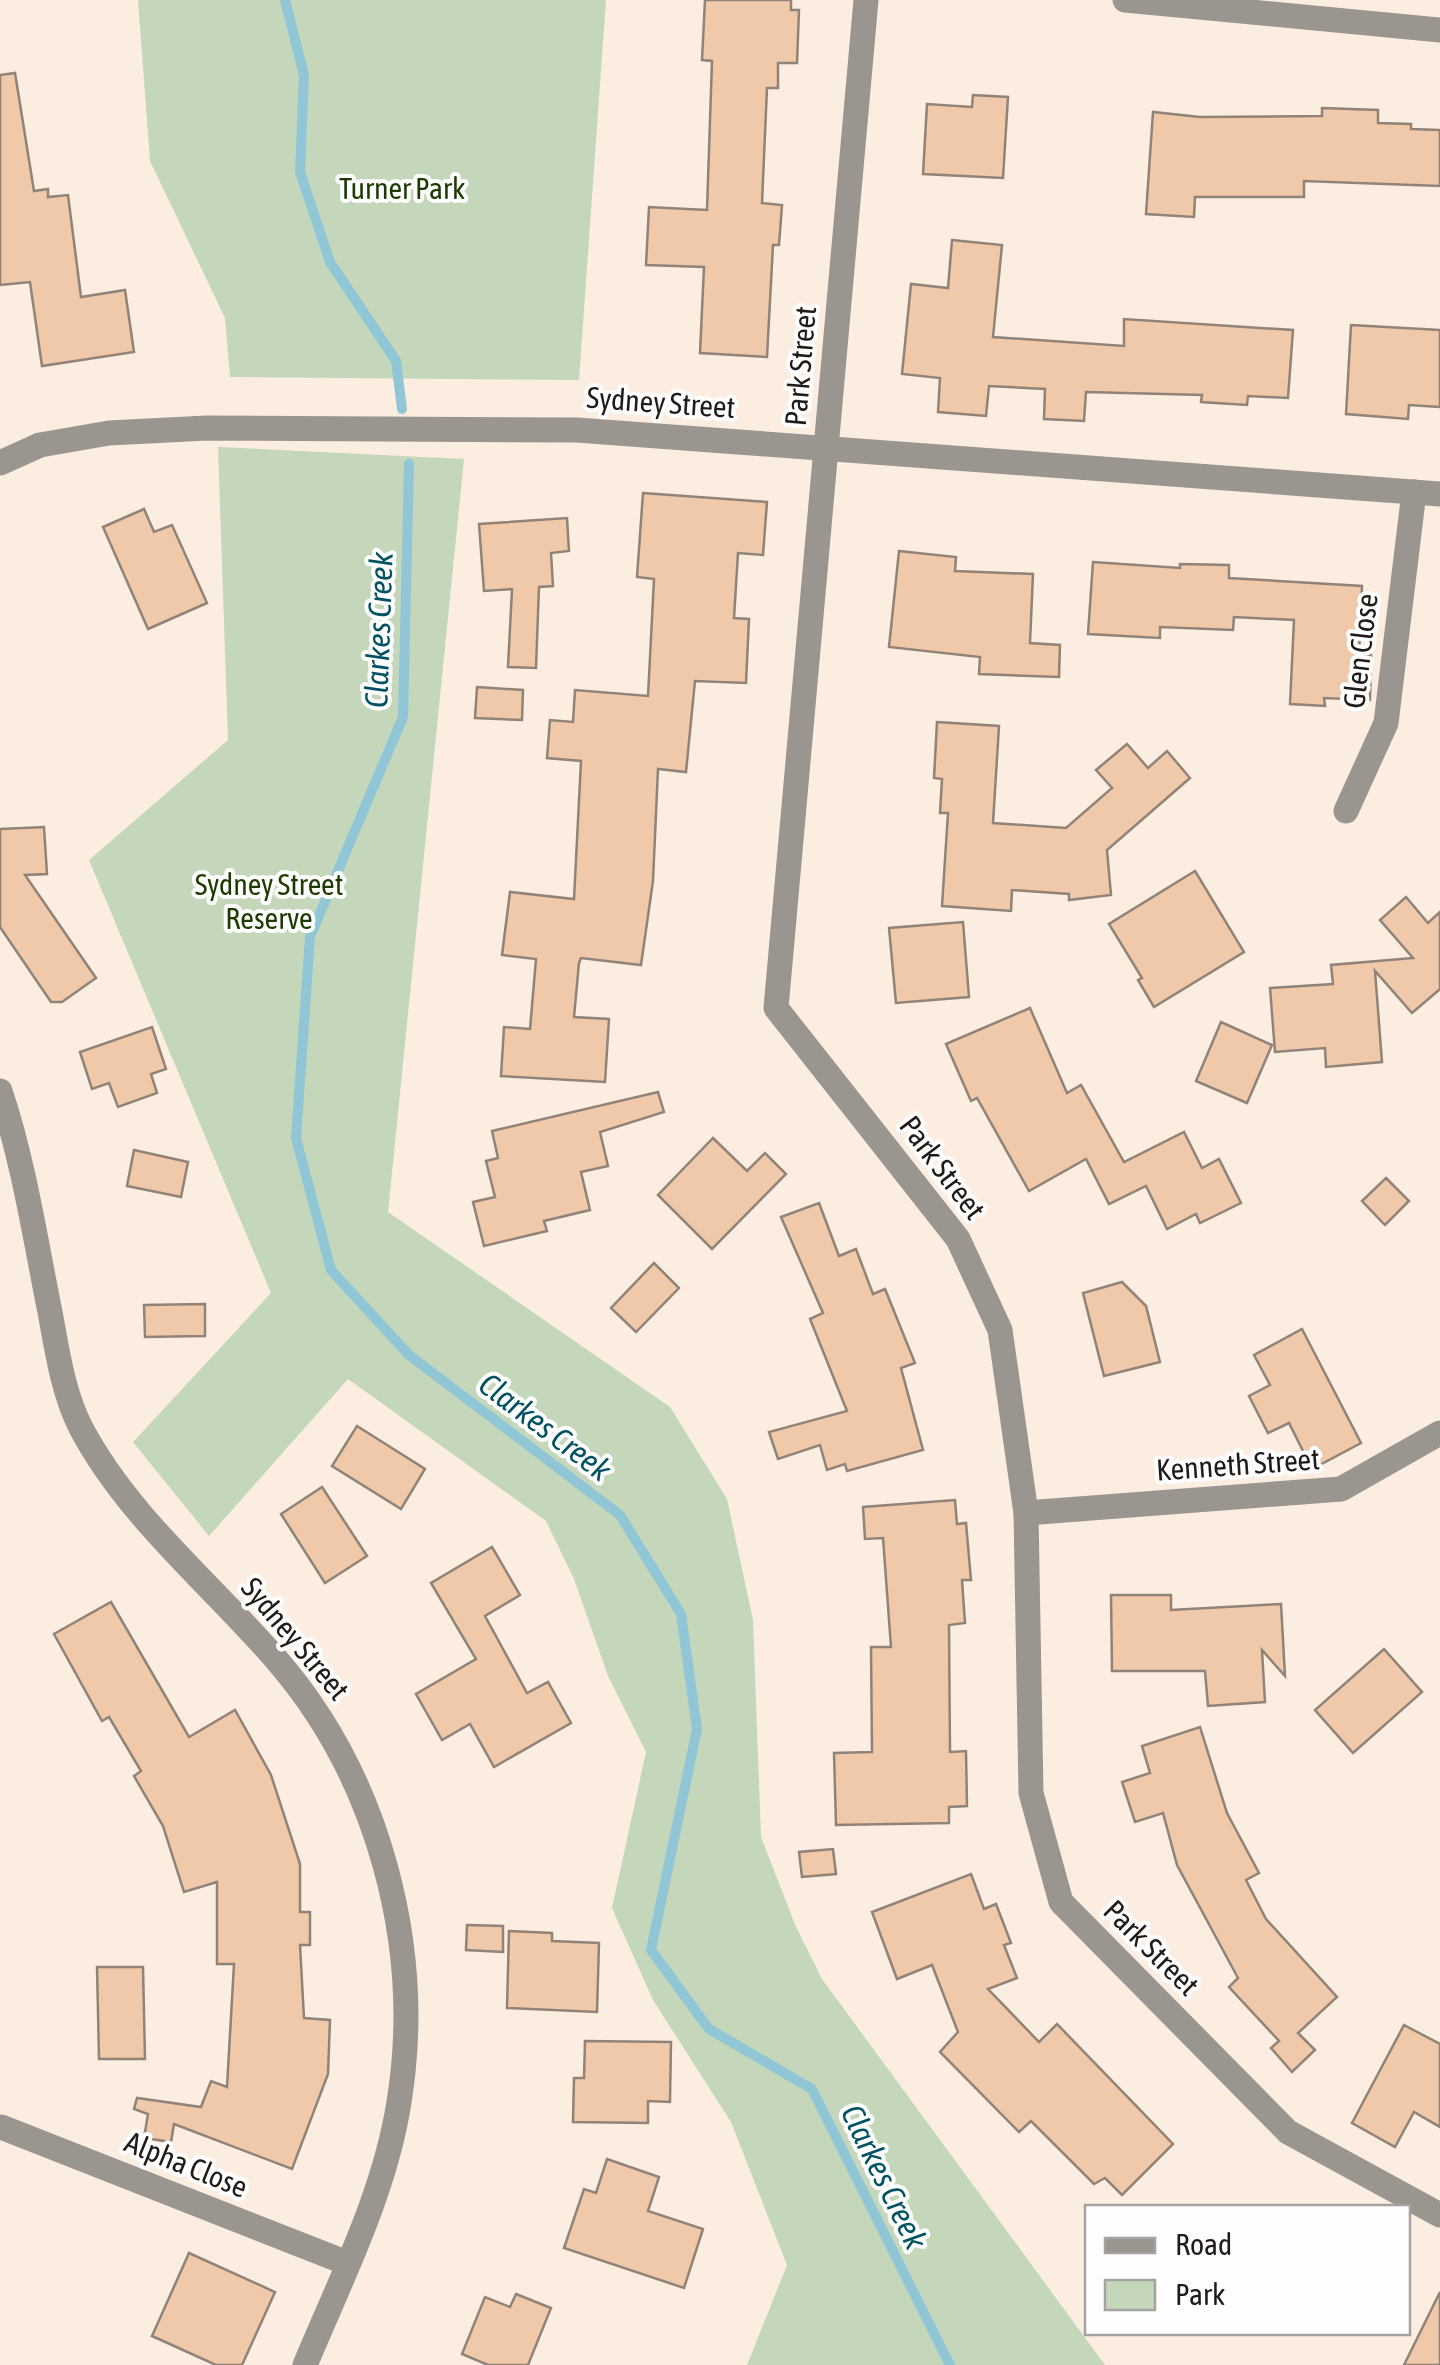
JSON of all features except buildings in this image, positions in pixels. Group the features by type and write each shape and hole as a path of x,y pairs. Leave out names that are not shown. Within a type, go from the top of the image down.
{"street":[{"name":"Park Street","path":"866,0 776,1008 958,1239 1000,1330 1026,1513 1031,1793 1061,1902 1288,2132 1440,2215"},
{"path":"1126,0 1440,30"},
{"name":"Sydney Street","path":"0,463 40,445 109,433 207,428 577,430 1440,494"},
{"name":"Glen Close","path":"1346,811 1386,722 1414,492"},
{"name":"Sydney Street","path":"0,1091 14,1132 62,1371 79,1424 128,1500 278,1661 326,1727 364,1802 392,1882 406,2025 399,2103 381,2174 305,2365"},
{"name":"Kenneth Street","path":"1026,1513 1340,1490 1440,1433"},
{"name":"Alpha Close","path":"2,2127 347,2263"}],"green space":[{"name":"Turner Park","path":"138,0 606,0 579,380 230,377 225,318 150,161"},
{"name":"Sydney Street Reserve","path":"218,447 464,459 388,1212 670,1407 727,1499 753,1620 761,1837 796,1927 822,1979 1105,2365 747,2365 787,2265 731,2122 653,2000 612,1908 646,1752 608,1676 574,1579 546,1521 348,1379 209,1536 133,1442 271,1293 89,860 228,740"}],"waterway":[{"name":"Clarkes Creek","path":"285,0 304,75 300,172 330,262 396,361 402,409"},
{"name":"Clarkes Creek","path":"409,464 403,717 310,937 296,1138 331,1270 409,1355 620,1515 681,1614 697,1729 651,1950 709,2029 812,2089 950,2365"}]}
